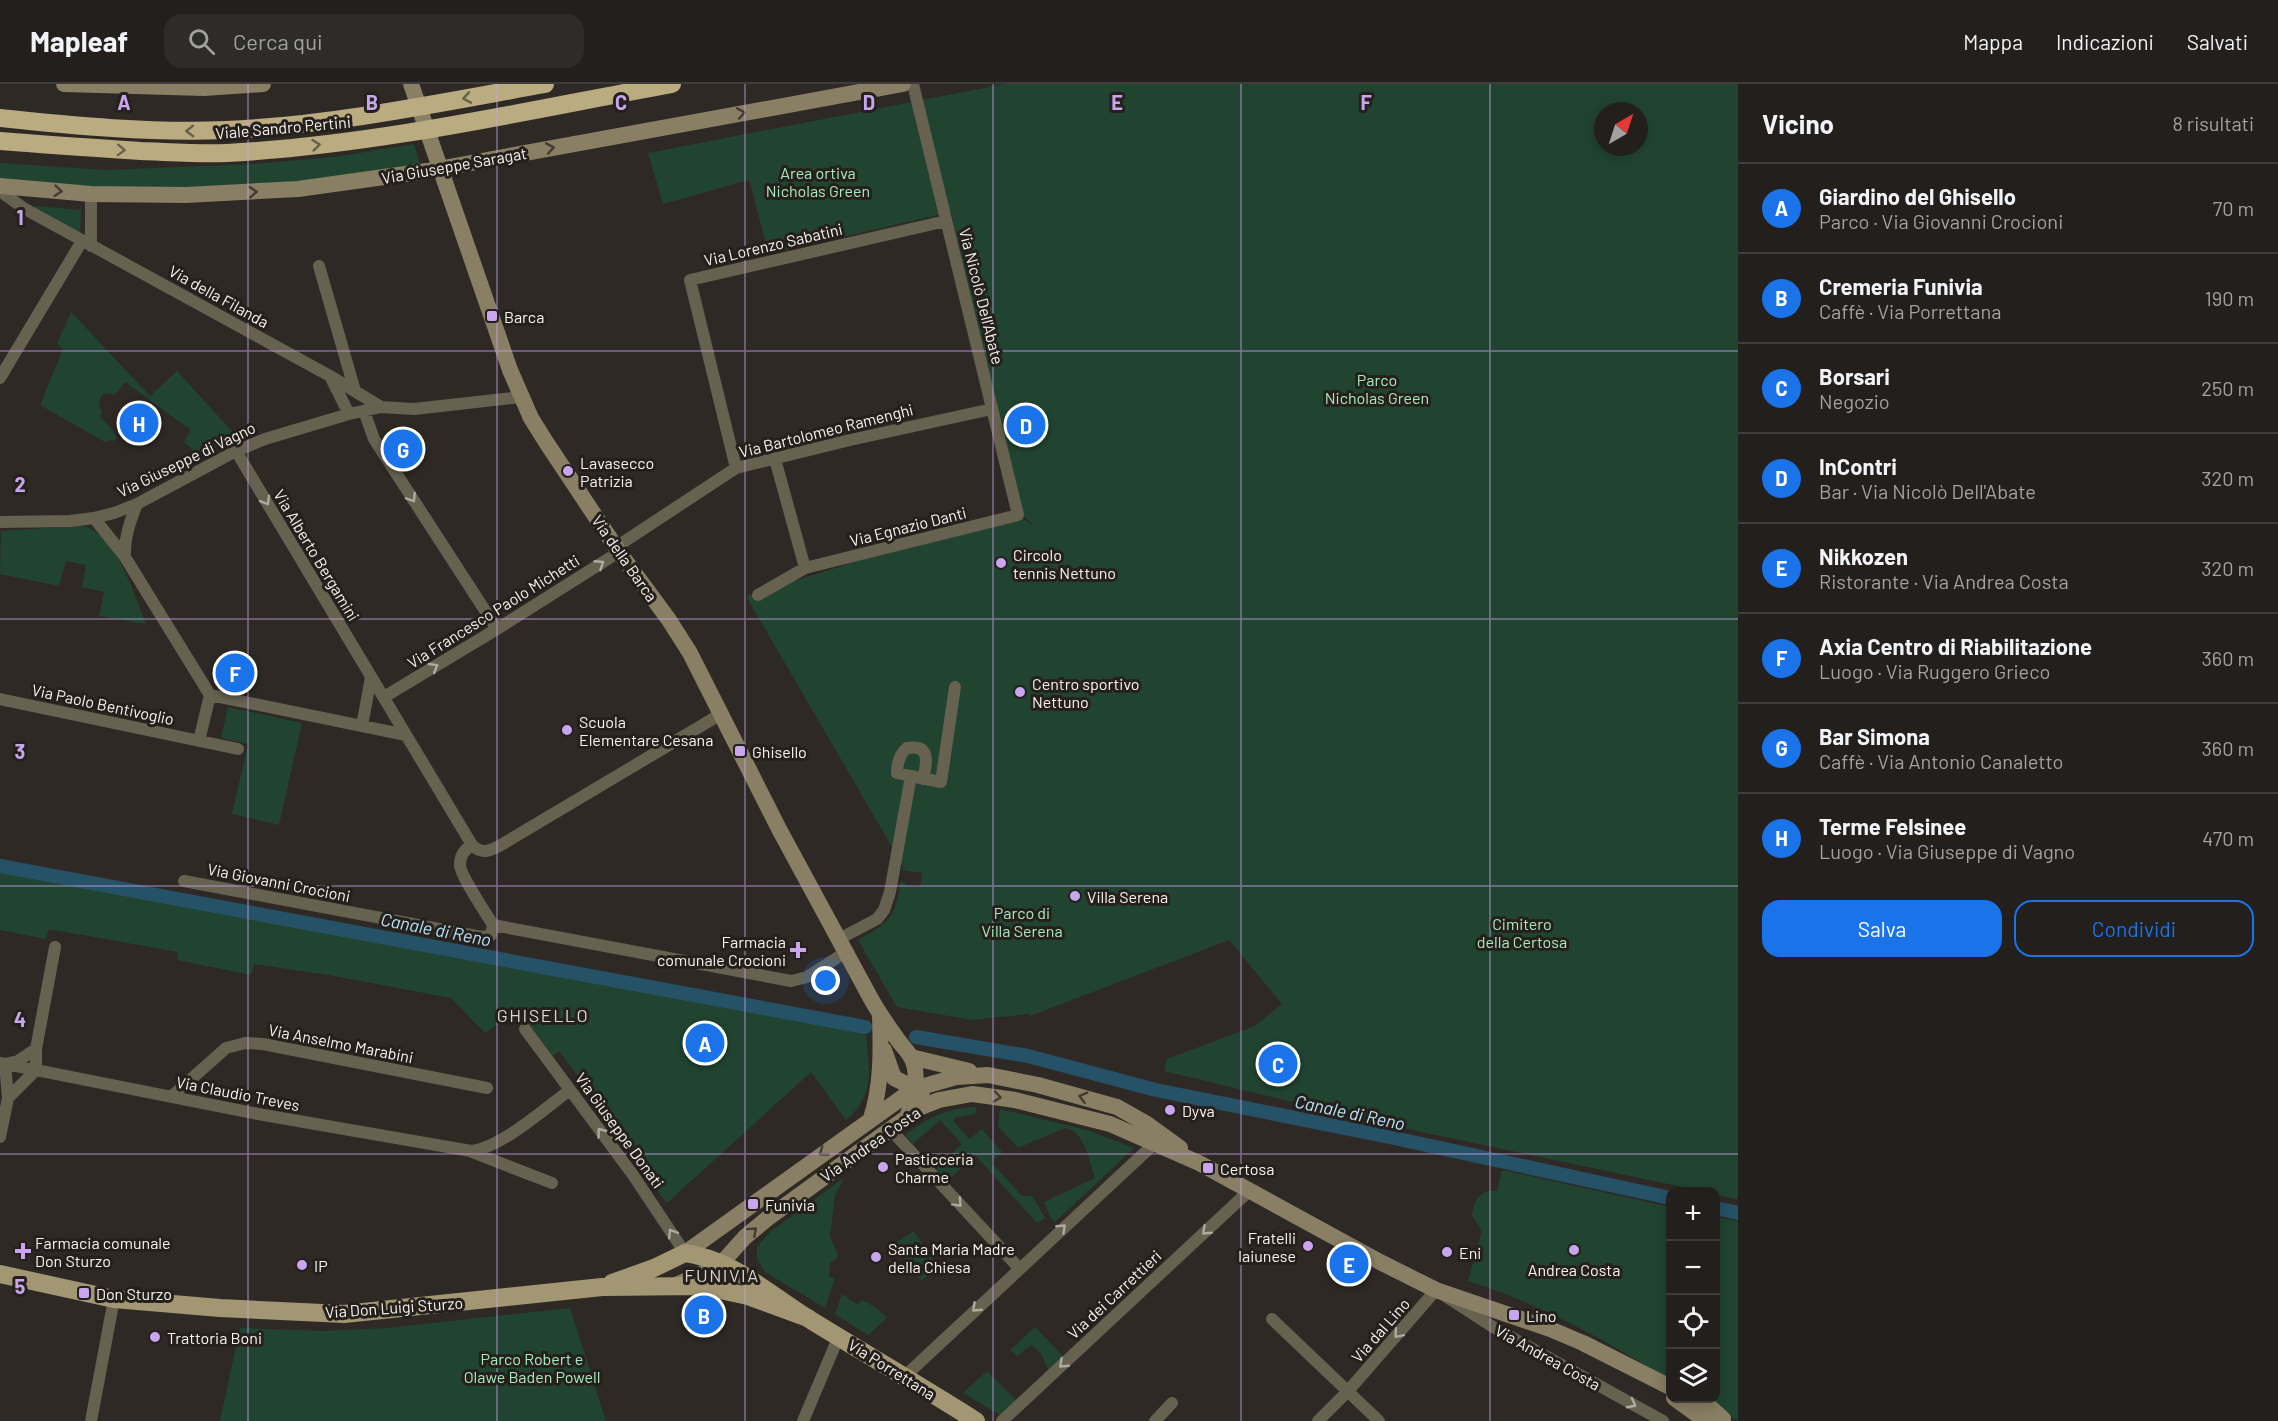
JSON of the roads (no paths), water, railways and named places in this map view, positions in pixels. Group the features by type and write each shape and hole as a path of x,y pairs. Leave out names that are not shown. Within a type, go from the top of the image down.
{"highway":[{"name":"Viale Sandro Pertini","path":"0,118 140,131 226,130 340,120 545,84"},
{"name":"Viale Sandro Pertini","path":"0,141 183,154 288,148 391,135 672,84"}],"main road":[{"name":"Via Porrettana","path":"685,1253 723,1263 745,1275 808,1318 976,1421"},
{"name":"Via Don Luigi Sturzo","path":"602,1287 654,1268 685,1253"},
{"name":"Via Don Luigi Sturzo","path":"0,1274 114,1299 220,1308 344,1314 602,1287 672,1286"},
{"name":"Via Porrettana","path":"672,1286 713,1287 738,1293 808,1318"}],"street":[{"path":"64,84 204,88 263,84"},
{"name":"Via della Barca","path":"411,84 521,397 546,442 690,653 842,946 880,1014 911,1057 915,1073 914,1089 907,1117"},
{"name":"Via Giuseppe Saragat","path":"0,186 92,194 186,195 298,189 355,183 903,84"},
{"name":"Via Nicolò Dell'Abate","path":"914,84 1018,515"},
{"name":"Via della Filanda","path":"0,191 25,209 330,376 381,407"},
{"path":"0,378 87,243 92,194"},
{"name":"Via Lorenzo Sabatini","path":"736,468 690,280 946,221"},
{"path":"319,266 355,391"},
{"path":"347,358 340,371 330,376 349,414"},
{"name":"Via della Filanda","path":"349,414 381,407 414,409 521,397"},
{"name":"Via Bartolomeo Ramenghi","path":"617,549 736,468 992,409"},
{"path":"364,411 374,439 497,629"},
{"name":"Via Giuseppe di Vagno","path":"0,522 70,521 94,518 137,504 265,438 349,414"},
{"name":"Via Alberto Bergamini","path":"236,451 472,845"},
{"path":"775,459 805,568"},
{"path":"125,557 128,526 137,504"},
{"name":"Via Egnazio Danti","path":"758,595 805,568 1018,515"},
{"path":"94,518 125,557 210,695 199,741"},
{"name":"Via Francesco Paolo Michetti","path":"384,697 497,629 617,549"},
{"path":"362,726 371,677"},
{"path":"721,714 501,845 484,852 472,845 465,849 462,855 461,870 493,925 791,981 807,977 877,919 884,910 917,777 941,782 955,687"},
{"path":"210,695 406,735"},
{"name":"Via Paolo Bentivoglio","path":"0,699 238,749"},
{"name":"Via Giovanni Crocioni","path":"183,881 485,938 493,932 493,925"},
{"path":"8,1098 36,1070 36,1049 55,946"},
{"name":"Via della Barca","path":"871,1118 877,1098 881,1041 880,1014"},
{"name":"Via Giuseppe Donati","path":"525,1029 639,1184 685,1253"},
{"name":"Via della Barca","path":"881,1041 894,1078 939,1100"},
{"name":"Via Anselmo Marabini","path":"171,1097 226,1048 245,1043 263,1044 487,1088"},
{"path":"0,1137 8,1098 2,1063 18,1061 36,1049"},
{"path":"911,1057 988,1075"},
{"name":"Via Claudio Treves","path":"2,1063 171,1097 471,1151 552,1183"},
{"name":"Via Andrea Costa","path":"685,1253 914,1089 957,1077 988,1075 1082,1096 1117,1107 1147,1124 1199,1163"},
{"name":"Via Claudio Treves","path":"471,1151 497,1143 570,1090"},
{"name":"Via Andrea Costa","path":"672,1286 710,1272 723,1263 745,1237 768,1218 921,1107 939,1100 972,1094 1000,1097 1101,1121 1199,1163 1436,1290 1493,1327 1663,1421"},
{"path":"890,1129 1019,1268"},
{"path":"904,1376 1154,1144"},
{"name":"Via dei Carrettieri","path":"1002,1421 1249,1191"},
{"name":"Via Andrea Costa","path":"1436,1290 1550,1329 1666,1385"},
{"name":"Via dal Lino","path":"1318,1421 1348,1391 1436,1290"},
{"path":"91,1421 114,1299"},
{"path":"1272,1319 1379,1421"},
{"path":"803,1421 839,1336"},
{"name":"Via Andrea Costa","path":"1628,1367 1666,1393"},
{"path":"1684,1403 1720,1421"},
{"path":"1702,1403 1711,1408 1720,1421"},
{"path":"1155,1421 1172,1404"}],"waterway":[{"name":"Canale di Reno","path":"0,866 865,1027"},
{"name":"Canale di Reno","path":"916,1037 1028,1056 1156,1090 1394,1138 1666,1197"},
{"name":"Canale di Reno","path":"1720,1209 1738,1213"}],"place":[{"name":"Barca","path":"492,316"},
{"name":"Terme Felsinee","path":"139,423"},
{"name":"InContri","path":"1026,425"},
{"name":"Bar Simona","path":"403,449"},
{"name":"Lavasecco Patrizia","path":"568,471"},
{"name":"Circolo tennis Nettuno","path":"1001,563"},
{"name":"Axia Centro di Riabilitazione","path":"235,673"},
{"name":"Centro sportivo Nettuno","path":"1020,692"},
{"name":"Scuola Elementare Cesana","path":"567,730"},
{"name":"Ghisello","path":"740,751"},
{"name":"Villa Serena","path":"1075,896"},
{"name":"Farmacia comunale Crocioni","path":"798,950"},
{"name":"Giardino del Ghisello","path":"705,1043"},
{"name":"Borsari","path":"1278,1064"},
{"name":"Dyva","path":"1170,1110"},
{"name":"Pasticceria Charme","path":"883,1167"},
{"name":"Certosa","path":"1208,1168"},
{"name":"Funivia","path":"753,1204"},
{"name":"Fratelli Iaiunese","path":"1308,1246"},
{"name":"Andrea Costa","path":"1574,1250"},
{"name":"Farmacia comunale Don Sturzo","path":"23,1251"},
{"name":"Eni","path":"1447,1252"},
{"name":"Santa Maria Madre della Chiesa","path":"876,1257"},
{"name":"Nikkozen","path":"1349,1264"},
{"name":"IP","path":"302,1265"},
{"name":"Don Sturzo","path":"84,1293"},
{"name":"Cremeria Funivia","path":"704,1315"},
{"name":"Lino","path":"1514,1315"},
{"name":"Trattoria Boni","path":"155,1337"}],"district":[{"name":"GHISELLO","path":"543,1015"},
{"name":"FUNIVIA","path":"722,1275"}],"park label":[{"name":"Area ortiva Nicholas Green","path":"818,181"},
{"name":"Parco Nicholas Green","path":"1377,388"},
{"name":"Parco di Villa Serena","path":"1022,921"},
{"name":"Cimitero della Certosa","path":"1522,932"},
{"name":"Parco Robert e Olawe Baden Powell","path":"532,1367"}]}
